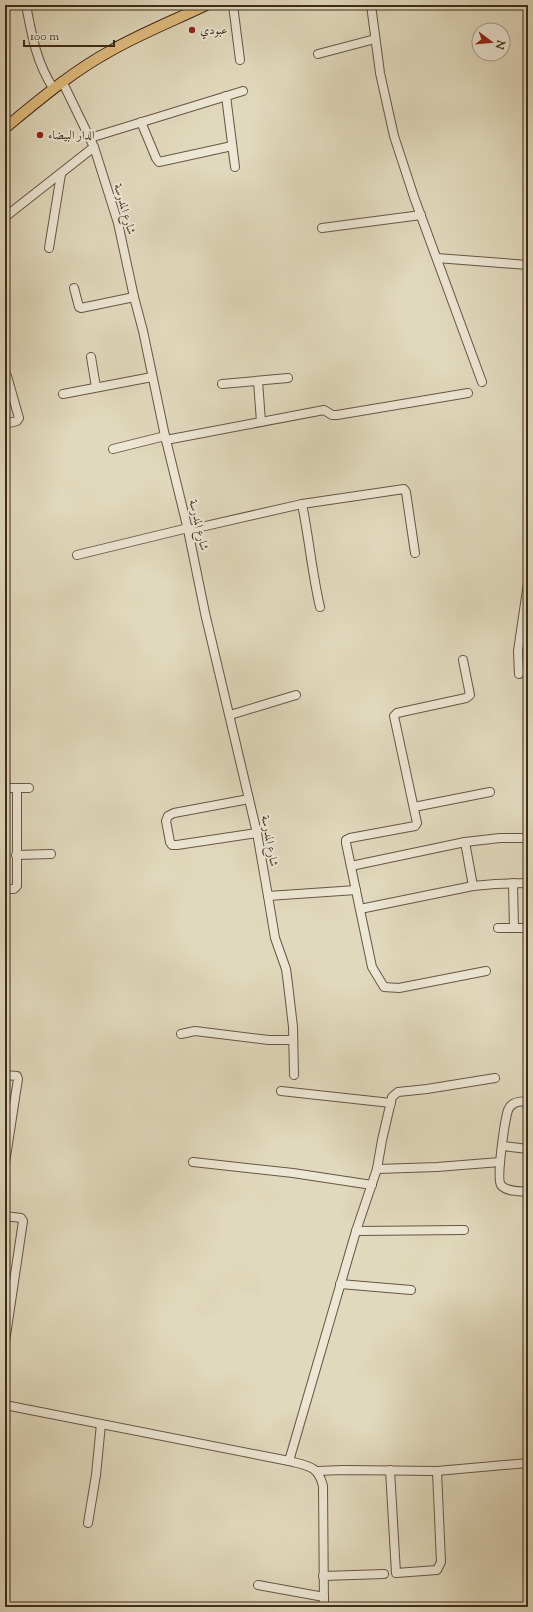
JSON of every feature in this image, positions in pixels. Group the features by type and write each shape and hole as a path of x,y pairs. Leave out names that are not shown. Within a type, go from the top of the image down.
{"main road":[{"path":"5,128 62,81 112,50 206,5"}],"street":[{"path":"26,5 39,63 53,88"},
{"path":"233,5 240,60"},
{"path":"371,5 380,72 394,136 482,382"},
{"path":"318,54 375,39"},
{"name":"شارع المدرسة","path":"62,81 94,147 118,224 143,331 152,377 257,833 275,938 286,969 293,1027 294,1075"},
{"path":"90,138 242,91"},
{"path":"226,96 235,167"},
{"path":"141,122 159,162 232,146"},
{"path":"5,217 94,147"},
{"path":"49,248 61,174"},
{"path":"322,228 421,215"},
{"path":"437,258 528,266"},
{"path":"74,288 79,307 81,308 134,297"},
{"path":"91,357 96,387"},
{"path":"5,375 7,376 19,418 17,421 5,424"},
{"path":"63,394 152,377"},
{"path":"222,384 288,378"},
{"path":"258,381 261,422"},
{"path":"113,450 166,438 324,410 337,416 468,393"},
{"path":"77,555 302,504 404,489 406,492 415,553"},
{"path":"302,504 308,535 312,572 320,608"},
{"path":"519,674 518,651 524,638 528,583"},
{"path":"463,660 470,695 466,698 397,713 394,716 417,823 415,826 346,840 346,843 372,967 384,987 399,988 486,972"},
{"path":"230,715 296,695"},
{"path":"5,788 29,788"},
{"path":"5,889 16,888 17,788"},
{"path":"414,807 490,792"},
{"path":"249,800 174,813 168,816 166,821 170,842 172,845 177,845 257,833"},
{"path":"351,866 465,842 500,838 528,838"},
{"path":"465,842 473,886"},
{"path":"16,855 51,854"},
{"path":"513,883 514,928"},
{"path":"360,910 473,886 528,883"},
{"path":"268,896 356,890"},
{"path":"498,928 528,928"},
{"path":"181,1034 195,1031 269,1040 293,1040"},
{"path":"5,1075 17,1076 18,1079 5,1162"},
{"path":"289,1461 356,1231 378,1169 394,1094 398,1092 495,1078"},
{"path":"281,1091 391,1103"},
{"path":"528,1101 511,1105 506,1116 499,1179 501,1184 509,1190 528,1192"},
{"path":"503,1146 528,1149"},
{"path":"193,1162 293,1173 372,1184"},
{"path":"378,1169 437,1167 500,1162"},
{"path":"5,1216 21,1218 23,1221 5,1342"},
{"path":"356,1231 464,1230"},
{"path":"340,1284 411,1290"},
{"path":"5,1405 289,1461 318,1471 437,1471 528,1463"},
{"path":"88,1523 96,1475 101,1424"},
{"path":"390,1470 396,1573 437,1570 440,1567 437,1471"},
{"path":"318,1471 323,1486 324,1607"},
{"path":"323,1576 384,1574"},
{"path":"258,1585 324,1597"}],"place":[{"name":"عبودي","path":"192,30"},
{"name":"الدار البيضاء","path":"40,135"}]}
